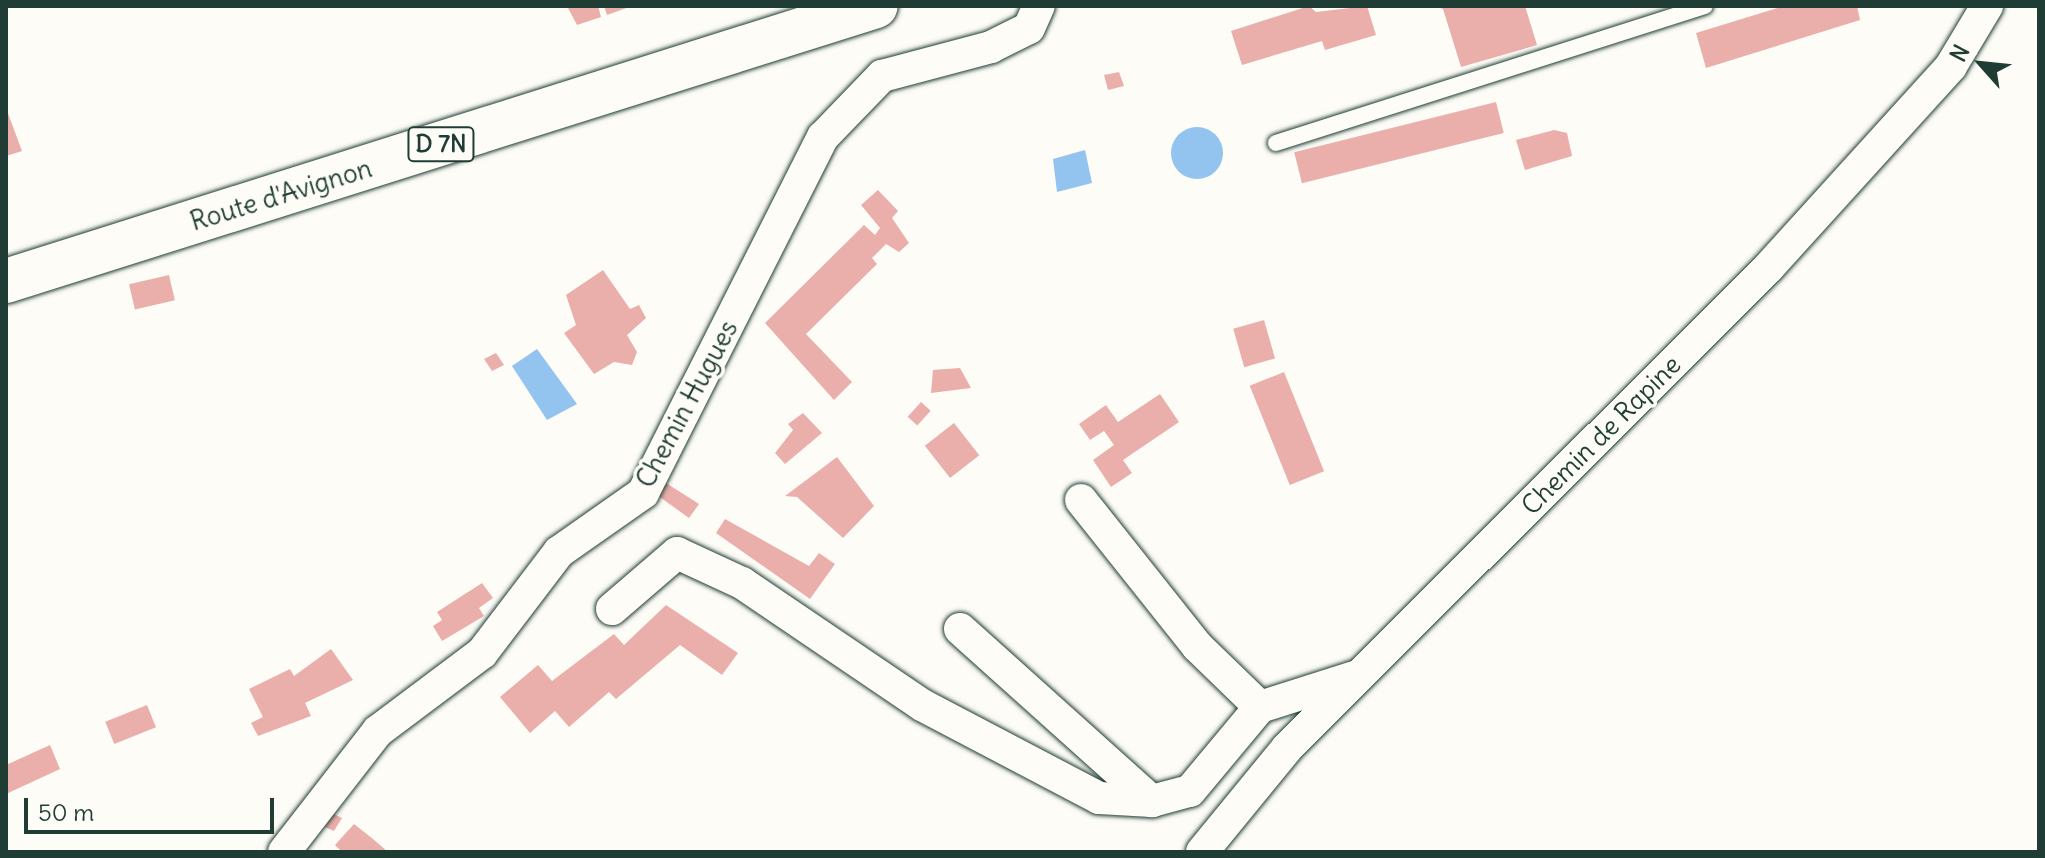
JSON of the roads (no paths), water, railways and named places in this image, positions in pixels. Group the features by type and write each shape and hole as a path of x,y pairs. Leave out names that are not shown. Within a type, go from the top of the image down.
{"main road":[{"name":"Route d'Avignon","path":"6,281 876,6"}],"street":[{"name":"Chemin Hugues","path":"284,852 378,731 482,653 559,552 643,493 823,137 882,76 991,47 1029,28 1039,6"},
{"name":"Chemin de Rapine","path":"1202,852 1287,748 1368,672 1769,267 1951,66 1987,6"},
{"path":"1081,500 1197,646 1260,707"},
{"path":"612,609 677,553 742,583 922,705 1083,791 1152,801 1190,791 1260,707 1368,672"},
{"path":"960,629 1152,801"}],"lane":[{"path":"1276,143 1705,6"}],"water":[{"path":"1197,127 1216,134 1223,153 1216,172 1197,179 1178,172 1171,153 1178,134"},
{"path":"1085,150 1092,183 1057,192 1053,159"},
{"path":"537,349 577,404 547,420 512,366"}]}
